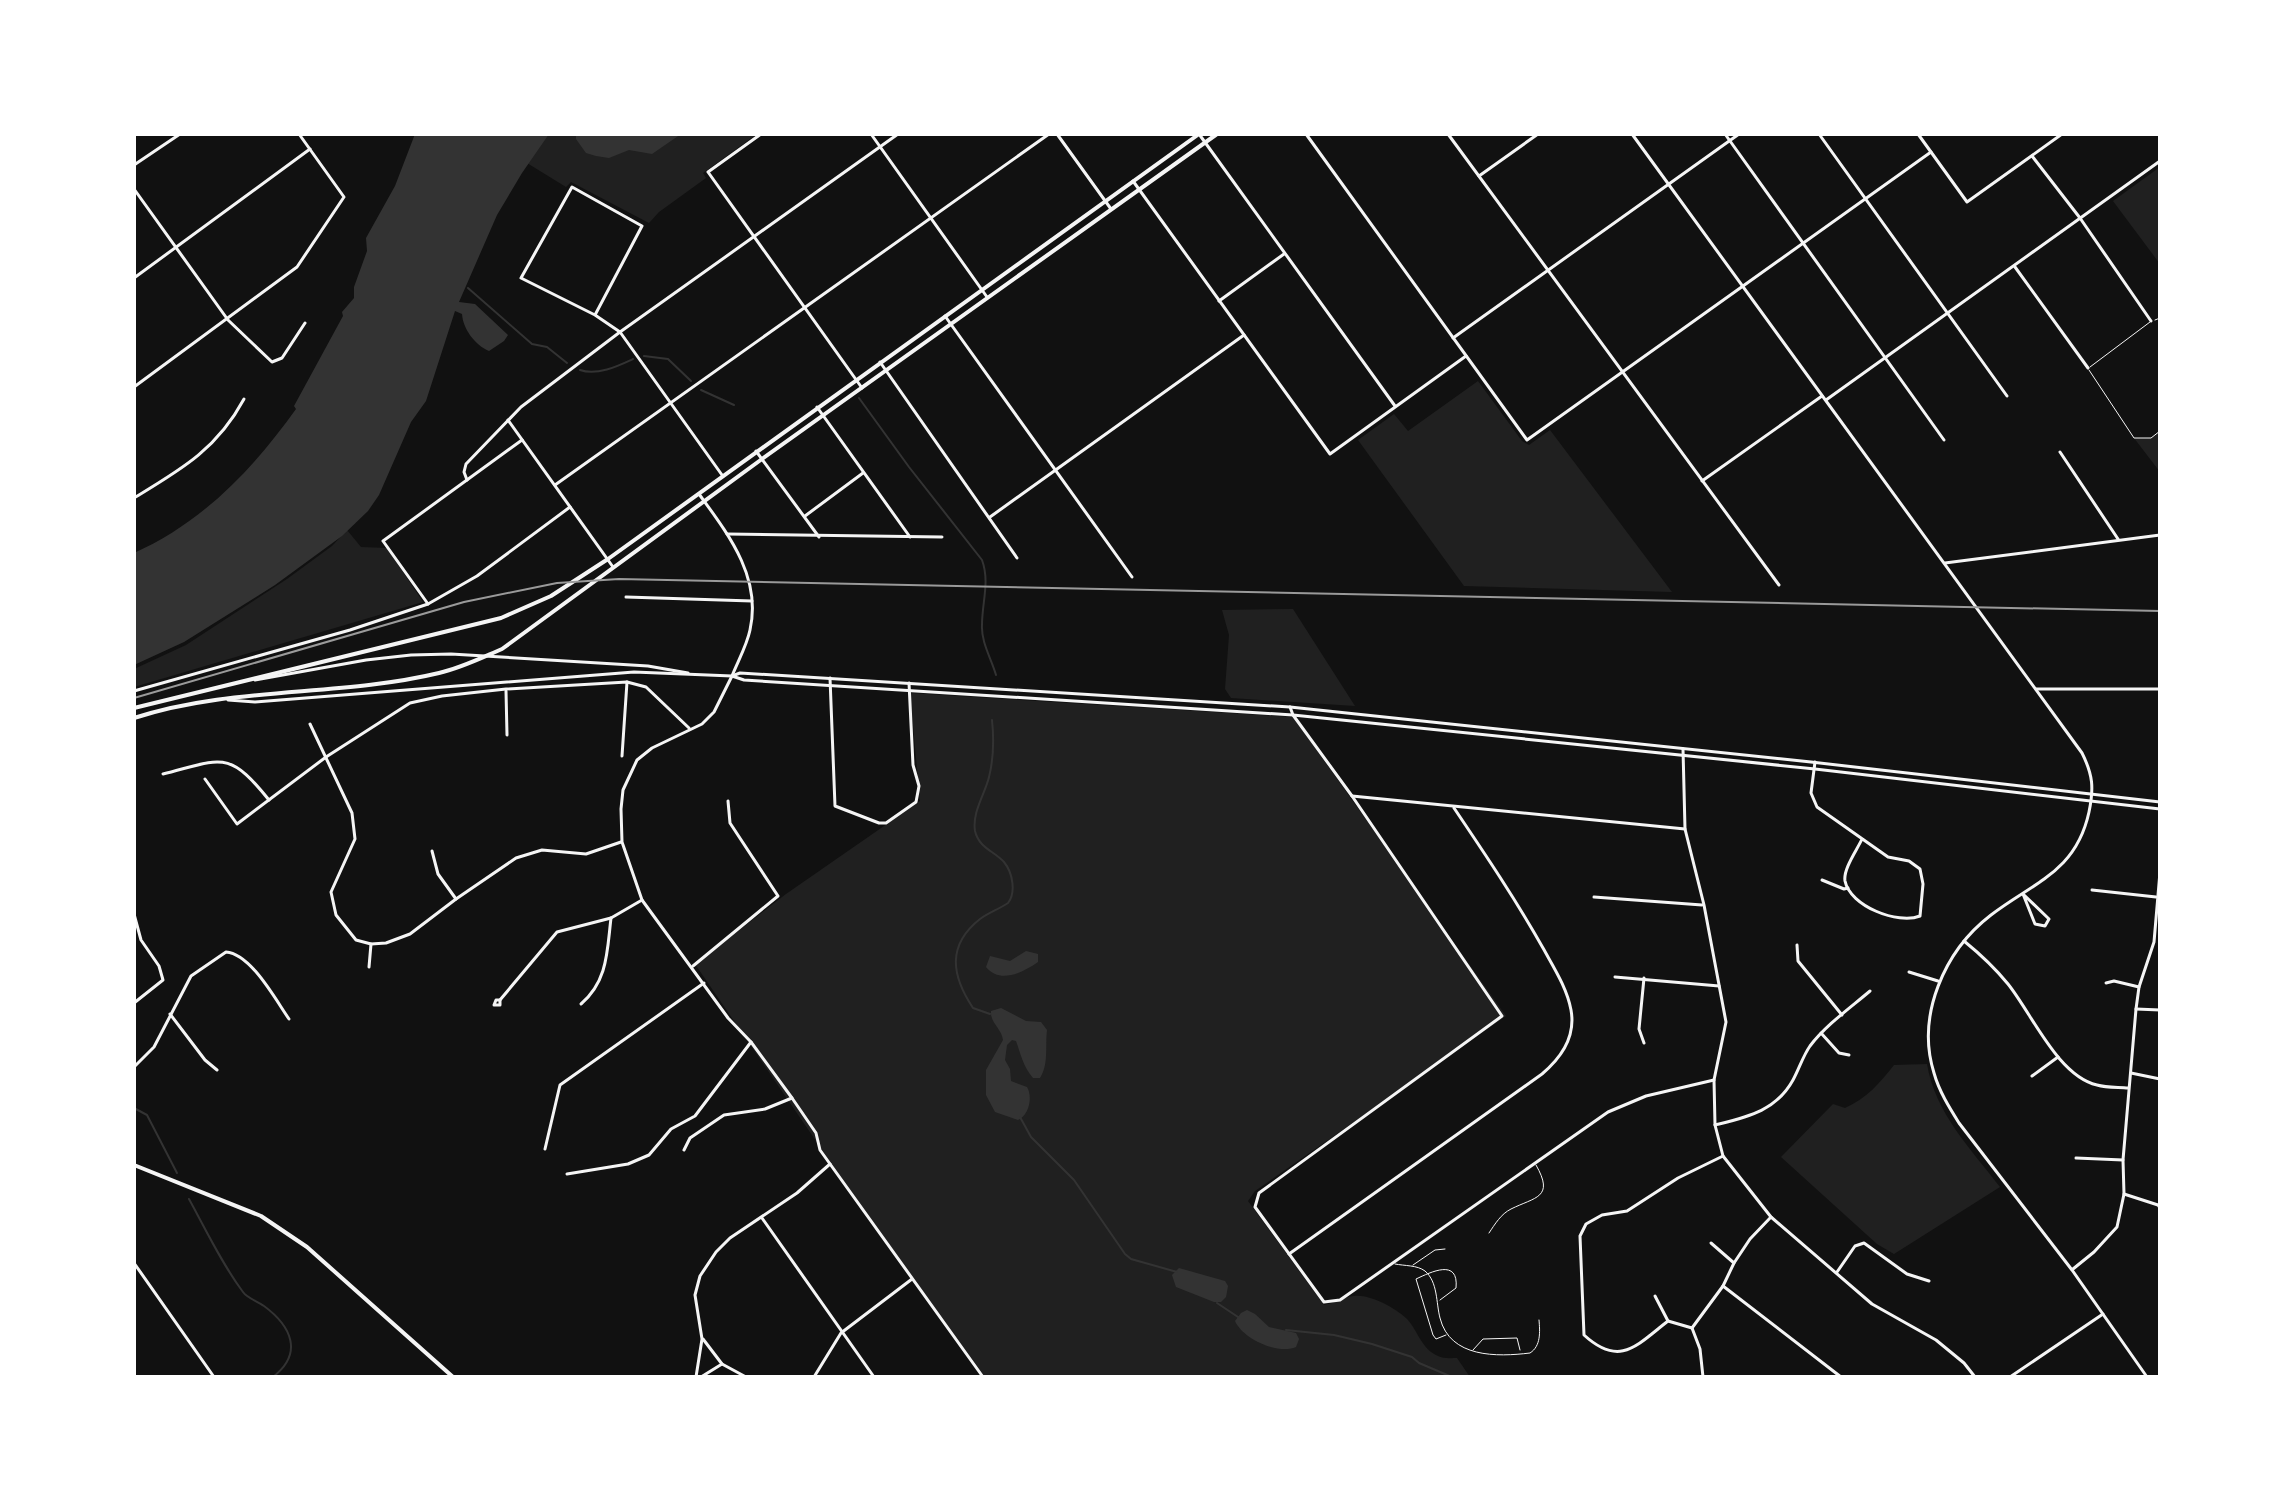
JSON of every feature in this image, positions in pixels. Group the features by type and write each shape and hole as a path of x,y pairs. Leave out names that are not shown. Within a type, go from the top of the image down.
{"main road":[{"path":"134,708 501,618 551,596 608,559 697,492 1199,134"},
{"path":"134,718 213,699 401,680 464,665 502,649 1217,134"},
{"path":"134,1165 261,1216 307,1247 453,1377"}],"street":[{"path":"134,165 180,134"},
{"path":"134,387 297,267 344,197 299,134"},
{"path":"761,134 708,172 862,388"},
{"path":"871,134 987,297"},
{"path":"467,480 464,472 466,464 521,407 620,332 898,134"},
{"path":"555,485 1049,134"},
{"path":"1057,134 1111,209"},
{"path":"1199,134 1395,406"},
{"path":"1306,134 1527,440 1931,152"},
{"path":"1448,134 1779,585"},
{"path":"1479,176 1538,134"},
{"path":"1632,134 2082,753 2092,775 2092,800 2085,831 2072,855 2023,894 1990,915 1964,941 1938,981 1931,1010 1929,1041 1933,1072 1959,1123 2072,1270 2147,1377"},
{"path":"1725,134 1944,440"},
{"path":"1453,338 1739,134"},
{"path":"1819,134 2007,396"},
{"path":"1918,134 1967,202 2062,134"},
{"path":"134,278 310,149"},
{"path":"2032,156 2080,218 2151,321"},
{"path":"1702,481 2015,267 2160,161"},
{"path":"1133,181 1330,454 1466,356"},
{"path":"595,315 642,226 572,187 521,278 595,315 620,332 722,475"},
{"path":"134,189 228,320 272,362 282,358 305,323"},
{"path":"1219,301 1285,253"},
{"path":"2015,267 2088,368"},
{"path":"945,316 1132,577"},
{"path":"990,517 1244,335"},
{"path":"880,362 1017,558"},
{"path":"134,498 188,465 216,442 244,399"},
{"path":"817,407 910,538"},
{"path":"508,420 614,568"},
{"path":"428,604 383,541 522,440"},
{"path":"756,451 819,537"},
{"path":"2060,452 2118,539"},
{"path":"805,516 864,473"},
{"path":"697,492 727,534 748,573 752,601 750,630 714,712 702,724 652,748 637,760 629,772 621,809 622,842 642,900 728,1018 751,1042 792,1098 816,1133 820,1150 983,1377"},
{"path":"134,691 350,630 428,604 477,576 570,507"},
{"path":"727,534 942,537"},
{"path":"1945,563 2160,535"},
{"path":"626,597 752,601"},
{"path":"210,689 366,660 451,654 648,666 703,675"},
{"path":"213,699 255,702 634,672 732,676 744,680 1293,715 2160,802"},
{"path":"732,676 740,673 1290,707 1815,762 2160,809"},
{"path":"830,678 835,806 879,823 892,820 916,802 919,796 913,765 909,683"},
{"path":"205,779 237,824 326,757 410,703 506,689 627,682 646,687 689,728"},
{"path":"622,756 627,682"},
{"path":"506,689 507,735"},
{"path":"2036,689 2160,689"},
{"path":"1146,706 1147,699"},
{"path":"1184,701 1184,708"},
{"path":"1290,707 1502,1016 1259,1193 1255,1207 1324,1302 1340,1300 1608,1112 1646,1096 1714,1080"},
{"path":"1388,717 1389,725"},
{"path":"310,724 352,813 355,839 331,892 336,915 356,940 371,944 386,943 410,934 516,858 542,850 586,854 622,842"},
{"path":"1501,729 1502,736"},
{"path":"1683,749 1685,829 1704,905 1726,1022 1714,1080 1715,1125 1723,1156 1771,1217 1872,1304 1936,1340 1964,1363 1975,1377"},
{"path":"163,774 206,763 230,762 248,774 269,801"},
{"path":"1815,762 1811,793 1817,807 1888,857 1909,861 1920,869 1923,884 1920,916 1913,919 1879,914 1853,898 1845,874 1862,839"},
{"path":"1352,796 1685,829"},
{"path":"692,966 778,896 730,823 728,801"},
{"path":"1289,1254 1542,1074 1557,1061 1568,1042 1571,1011 1565,990 1523,912 1454,808"},
{"path":"432,851 438,874 456,899"},
{"path":"2072,1270 2117,1227 2124,1194 2123,1160 2136,1009 2139,987 2154,942 2160,872"},
{"path":"1822,880 1848,888"},
{"path":"2092,890 2157,897"},
{"path":"2023,894 2049,919 2045,926 2035,924 2023,894"},
{"path":"1594,897 1704,905"},
{"path":"500,1000 557,932 611,918 642,900"},
{"path":"134,914 141,940 159,966 163,980 134,1003"},
{"path":"581,1004 594,993 604,973 611,918"},
{"path":"1964,941 1988,961 2058,1057 2078,1076 2096,1085 2128,1088"},
{"path":"2154,942 2160,942"},
{"path":"369,967 371,944"},
{"path":"1797,945 1798,961 1842,1015"},
{"path":"134,1067 154,1047 191,976 220,956 233,953 250,964 289,1019"},
{"path":"1909,972 1938,981"},
{"path":"1615,977 1721,986"},
{"path":"1644,978 1639,1029 1644,1043"},
{"path":"2106,983 2114,981 2139,987"},
{"path":"545,1149 560,1085 704,983"},
{"path":"1715,1125 1756,1115 1777,1100 1792,1082 1808,1048 1870,991"},
{"path":"2136,1009 2160,1010"},
{"path":"170,1014 205,1060 217,1070"},
{"path":"1821,1033 1839,1053 1849,1055"},
{"path":"567,1174 628,1164 649,1155 671,1129 695,1116 751,1042"},
{"path":"2032,1076 2058,1057"},
{"path":"2131,1073 2160,1079"},
{"path":"684,1150 690,1138 724,1115 765,1109 792,1098"},
{"path":"1668,1321 1634,1348 1610,1353 1584,1335 1580,1236 1586,1224 1602,1215 1627,1211 1678,1178 1723,1156"},
{"path":"2076,1158 2123,1160"},
{"path":"698,1377 702,1339 695,1295 700,1276 730,1238 762,1218 830,1164"},
{"path":"2124,1194 2159,1205"},
{"path":"1692,1328 1723,1286 1750,1239 1771,1217"},
{"path":"762,1218 874,1377"},
{"path":"1711,1243 1734,1263"},
{"path":"1837,1272 1855,1246 1864,1243 1907,1274 1929,1281"},
{"path":"134,1263 214,1377"},
{"path":"814,1377 841,1333 912,1279"},
{"path":"1723,1286 1841,1377"},
{"path":"1655,1296 1668,1321 1692,1328"},
{"path":"2010,1377 2103,1314"},
{"path":"1692,1328 1700,1349 1703,1377"},
{"path":"702,1339 722,1364 746,1377"},
{"path":"698,1377 722,1364"}],"lane":[{"path":"2160,318 2151,321 2088,368 2134,438 2151,438 2160,431"},
{"path":"1489,1233 1509,1210 1543,1194 1544,1181 1535,1163"},
{"path":"1411,1266 1435,1250 1445,1249"},
{"path":"1392,1263 1411,1266 1428,1274 1438,1301 1439,1317 1448,1334 1471,1352 1530,1353 1536,1349 1539,1320"},
{"path":"1438,1301 1455,1291 1456,1278 1445,1269 1415,1281 1436,1339 1448,1334"},
{"path":"1471,1352 1483,1339 1517,1338 1520,1354"}],"shaded area":[{"path":"415,134 549,134 497,215 459,302 475,304 508,335 489,351 475,341 467,331 462,314 455,311 426,401 411,422 379,495 368,511 342,536 275,585 184,642 134,665 134,553 182,526 225,492 296,409 294,406 343,316 342,312 354,298 354,287 367,251 366,238 395,186"},
{"path":"547,134 757,134 703,173 706,178 659,212 649,223 571,182 566,187 527,163"},
{"path":"576,134 681,134 652,154 629,150 609,158 586,153"},
{"path":"2160,167 2160,264 2113,201"},
{"path":"1478,381 1522,441 1529,445 1550,430 1672,592 1464,586 1358,440 1394,414 1408,431"},
{"path":"2160,431 2160,472 2134,438 2151,438"},
{"path":"347,530 361,547 387,548 423,602 134,687 134,669 186,645 287,579 332,546"},
{"path":"1293,609 1355,706 1231,698 1225,689 1229,635 1222,610"},
{"path":"910,693 1293,717 1506,1016 1255,1191 1248,1201 1324,1305 1354,1296 1382,1302 1406,1318 1432,1353 1442,1358 1457,1358 1470,1377 985,1377 840,1176 695,964 786,894 920,801"},
{"path":"1026,951 1038,954 1038,962 1018,973 998,975 986,967 990,956 1010,961"},
{"path":"1001,1008 1026,1021 1041,1022 1047,1030 1046,1061 1040,1078 1033,1078 1030,1074 1016,1041 1012,1040 1007,1045 1005,1060 1011,1081 1027,1087 1030,1096 1027,1110 1018,1120 995,1112 986,1095 986,1070 1003,1040 991,1011"},
{"path":"1927,1064 1931,1082 1946,1114 2000,1187 1894,1254 1877,1244 1781,1157 1833,1104 1845,1108 1860,1100 1894,1065"},
{"path":"1179,1268 1225,1281 1228,1286 1226,1297 1221,1302 1214,1302 1176,1287 1172,1275"},
{"path":"1247,1310 1269,1327 1296,1333 1299,1339 1296,1347 1271,1347 1245,1334 1235,1321"}],"waterway":[{"path":"468,288 532,344 547,347 567,363"},
{"path":"644,356 668,359 691,381"},
{"path":"580,370 600,371 633,359"},
{"path":"701,390 734,405"},
{"path":"859,398 982,560 986,584 982,631 996,675"},
{"path":"990,1014 973,1008 960,984 956,961 957,950 969,929 1008,903 1012,894 1010,872 1000,858 983,845 975,831 975,817 992,762 992,720"},
{"path":"134,1108 147,1115 177,1173"},
{"path":"1020,1117 1031,1137 1074,1180 1125,1254 1131,1259 1177,1272"},
{"path":"189,1199 243,1292 264,1306 287,1331 291,1349 288,1359 273,1377"},
{"path":"1217,1303 1238,1317"},
{"path":"1286,1330 1334,1335 1372,1344 1412,1357 1452,1377"}],"railway":[{"path":"134,698 464,602 557,583 619,579 2160,611"}]}
